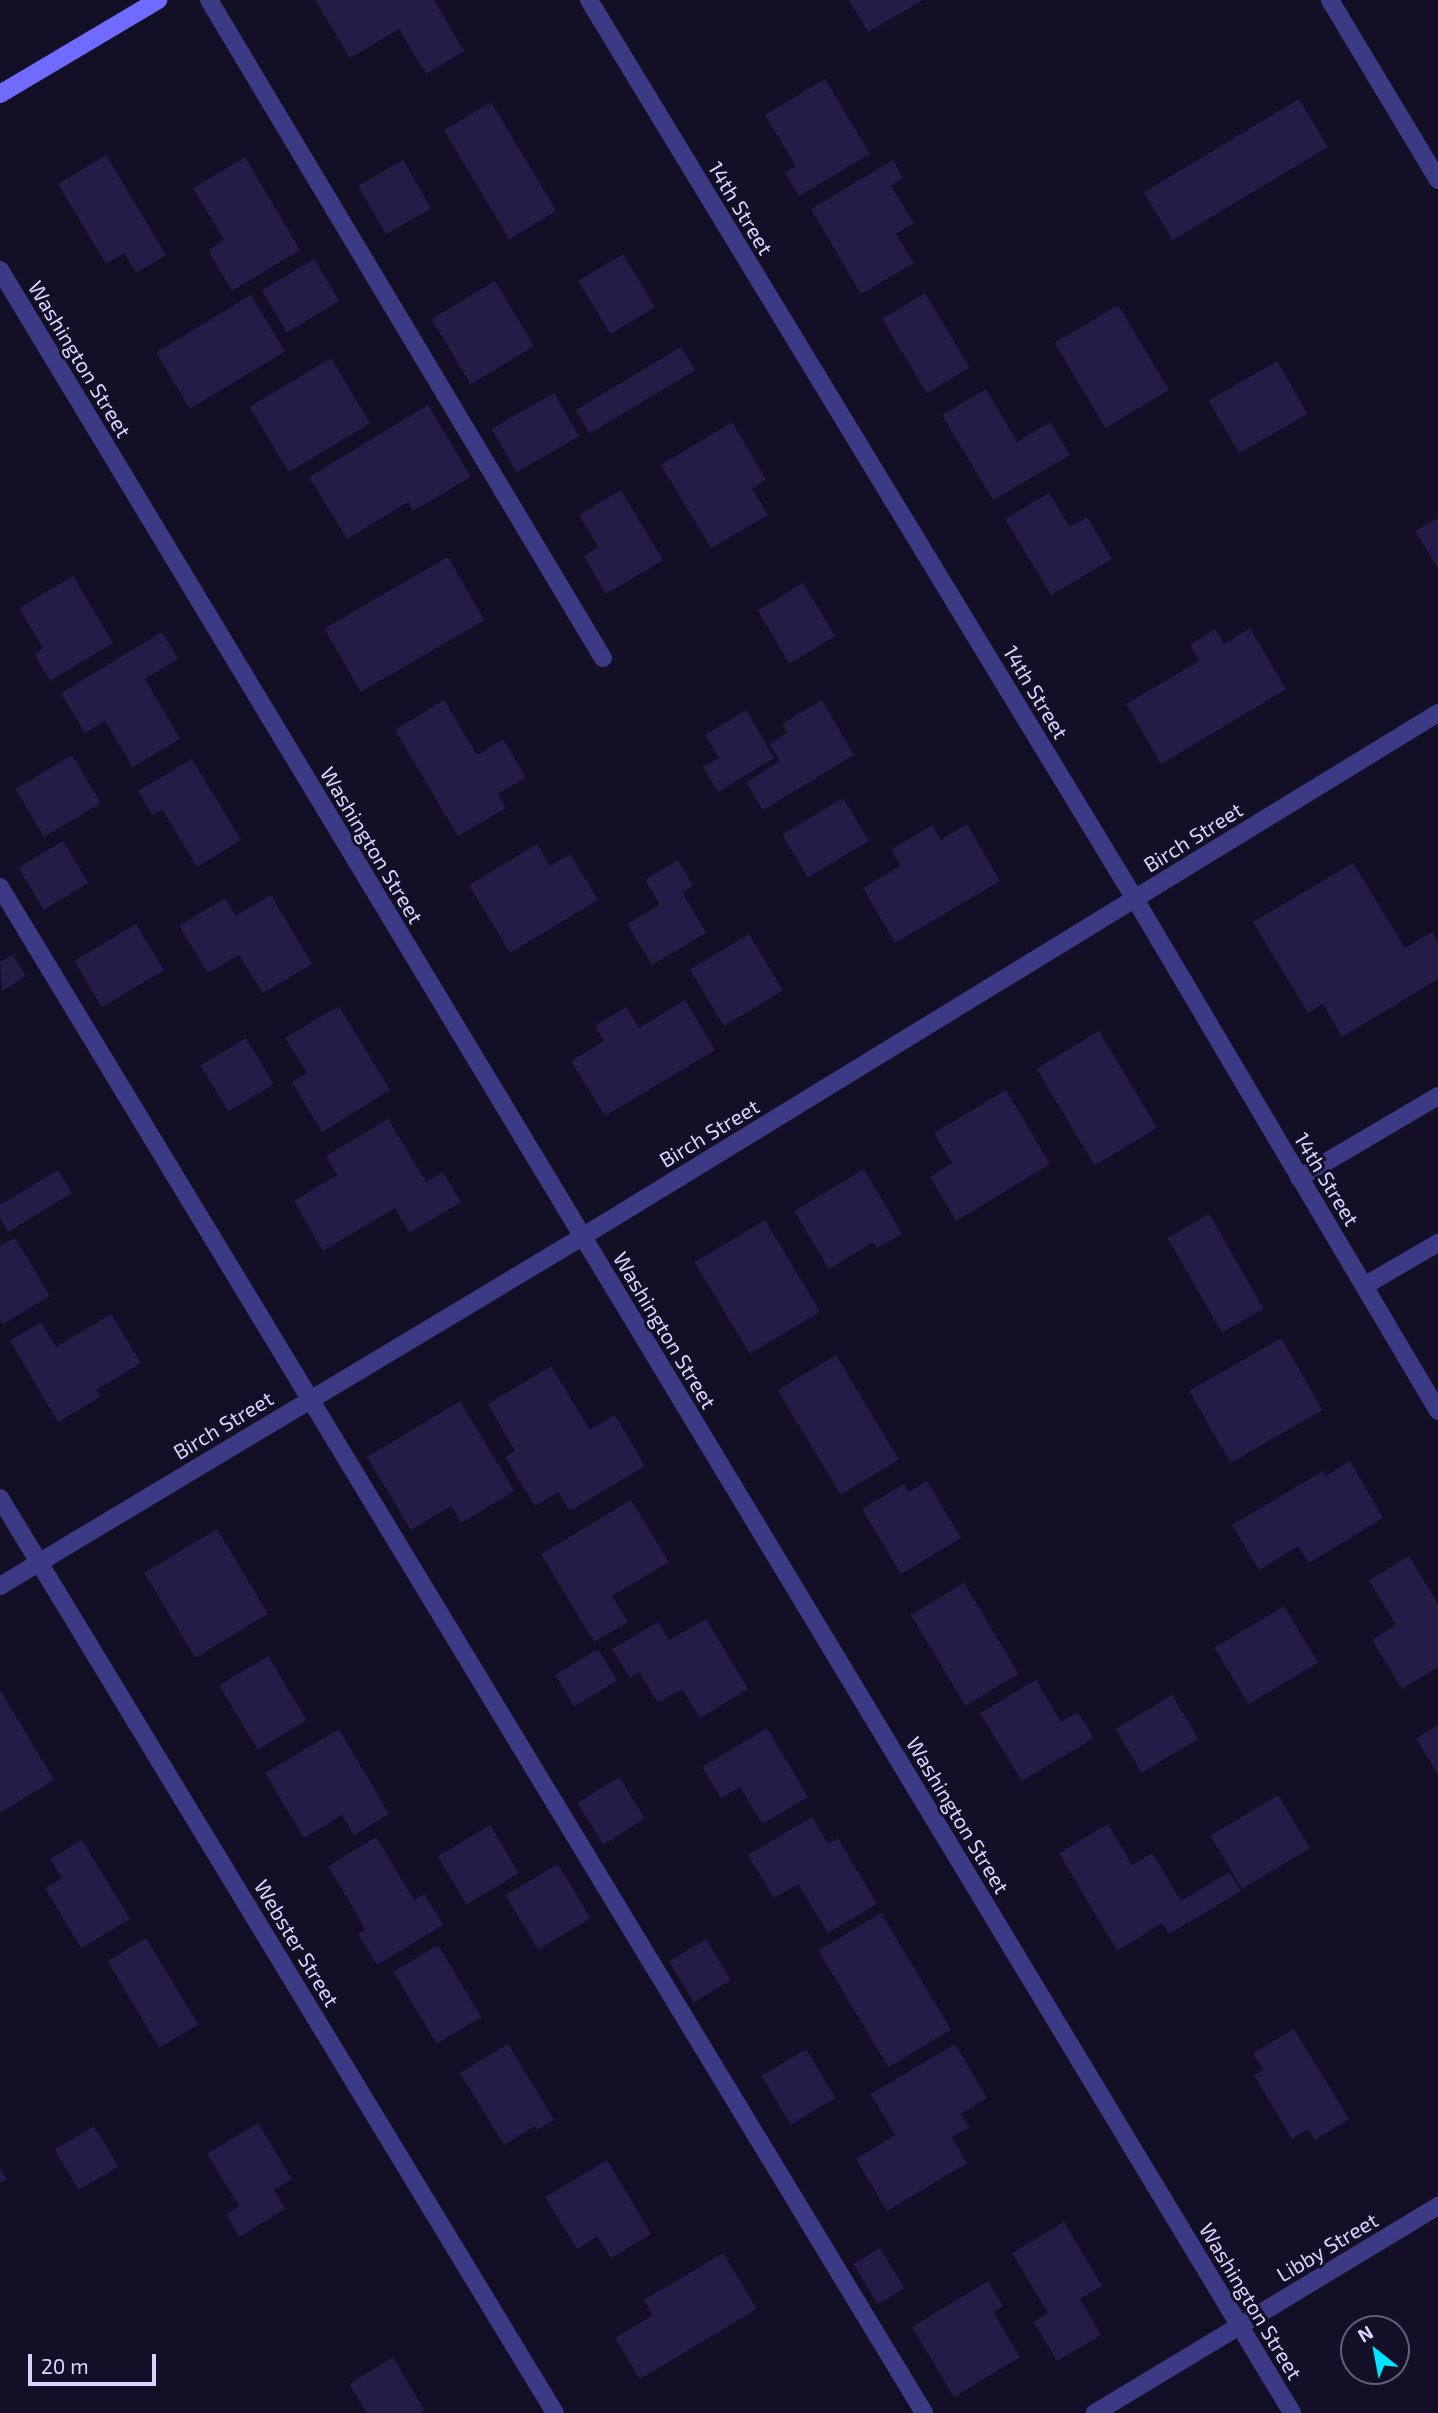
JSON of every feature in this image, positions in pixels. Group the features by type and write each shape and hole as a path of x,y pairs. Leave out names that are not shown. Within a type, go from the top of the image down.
{"street":[{"path":"0,94 158,0"},
{"path":"209,0 603,659"},
{"name":"14th Street","path":"589,0 1135,899 1438,1412"},
{"path":"1330,0 1438,180"},
{"name":"Washington Street","path":"0,270 1292,2413"},
{"name":"Birch Street","path":"0,1586 582,1237 1438,713"},
{"path":"0,887 924,2413"},
{"path":"1299,1178 1438,1097"},
{"path":"1364,1286 1438,1243"},
{"name":"Webster Street","path":"0,1498 555,2413"},
{"name":"Libby Street","path":"1096,2413 1438,2206"}],"building":[{"path":"315,0 434,0 464,51 426,74 399,29 350,58"},
{"path":"849,0 923,0 868,32"},
{"path":"825,79 870,154 799,196 785,173 796,166 765,115"},
{"path":"1299,99 1328,147 1173,240 1144,192"},
{"path":"491,102 556,211 509,239 444,130"},
{"path":"106,155 166,255 136,273 124,253 106,264 58,184"},
{"path":"245,157 300,250 232,291 208,250 224,240 193,188"},
{"path":"403,160 431,208 386,234 358,186"},
{"path":"893,160 903,178 891,186 914,223 896,234 914,263 861,294 811,209"},
{"path":"623,254 655,307 610,334 578,281"},
{"path":"314,259 339,301 287,332 262,290"},
{"path":"495,281 534,346 471,384 432,319"},
{"path":"925,293 970,368 927,393 882,319"},
{"path":"251,295 285,352 190,409 156,352"},
{"path":"1118,305 1169,390 1106,428 1055,343"},
{"path":"681,347 695,370 589,433 576,410"},
{"path":"331,358 370,423 289,472 250,407"},
{"path":"1277,361 1308,414 1239,453 1209,400"},
{"path":"986,389 1017,442 1050,422 1070,455 993,500 942,415"},
{"path":"554,393 579,436 517,472 492,429"},
{"path":"428,405 471,477 413,511 408,502 347,539 309,477"},
{"path":"732,422 766,480 752,489 768,515 711,548 661,465"},
{"path":"621,490 663,560 606,594 584,556 598,547 579,515"},
{"path":"1049,493 1070,527 1087,517 1112,559 1051,595 1005,519"},
{"path":"1438,518 1438,569 1415,531"},
{"path":"448,557 484,620 361,692 324,628"},
{"path":"73,576 113,643 50,681 34,654 43,648 19,608"},
{"path":"803,583 835,636 790,663 758,610"},
{"path":"1250,628 1286,689 1161,764 1126,704 1199,661 1190,645 1215,629 1224,644"},
{"path":"162,632 178,659 145,679 180,739 133,767 105,721 85,733 61,693"},
{"path":"444,700 477,755 503,739 526,777 498,794 506,808 458,836 395,730"},
{"path":"822,700 854,755 763,810 746,782 780,761 770,744 787,733 782,724"},
{"path":"746,710 774,758 718,792 703,767 719,758 705,735"},
{"path":"72,755 101,803 44,837 15,789"},
{"path":"192,759 241,840 197,867 162,809 152,815 138,791"},
{"path":"843,798 869,841 808,877 782,835"},
{"path":"967,824 1000,881 895,943 863,888 901,865 891,850 932,825 941,840"},
{"path":"63,841 88,883 44,910 18,868"},
{"path":"537,844 550,866 570,854 598,900 510,953 469,885"},
{"path":"678,860 693,886 682,892 706,933 652,965 627,924 660,904 645,880"},
{"path":"1353,863 1405,948 1432,932 1438,943 1438,979 1342,1037 1323,1004 1308,1013 1253,922"},
{"path":"271,895 312,964 263,993 239,955 208,973 179,926 225,898 236,916"},
{"path":"136,924 164,970 102,1007 74,961"},
{"path":"749,934 783,991 724,1026 690,970"},
{"path":"13,955 26,976 2,991 0,962"},
{"path":"685,1000 715,1050 605,1116 571,1061 604,1041 595,1026 626,1007 639,1028"},
{"path":"339,1006 390,1090 322,1132 292,1082 307,1073 285,1038"},
{"path":"1099,1031 1157,1128 1095,1165 1036,1069"},
{"path":"246,1038 274,1084 228,1112 201,1065"},
{"path":"1006,1090 1050,1164 956,1221 930,1177 952,1163 934,1133"},
{"path":"388,1119 426,1182 443,1172 461,1202 409,1233 395,1208 323,1251 294,1201 337,1175 326,1156"},
{"path":"864,1169 902,1234 877,1248 873,1242 829,1269 794,1211"},
{"path":"58,1170 72,1193 8,1232 0,1218 0,1205"},
{"path":"1209,1214 1264,1308 1222,1332 1167,1238"},
{"path":"765,1220 820,1312 750,1354 695,1262"},
{"path":"15,1238 50,1296 3,1324 0,1320 0,1246"},
{"path":"111,1314 141,1363 96,1390 100,1397 58,1422 10,1341 41,1322 56,1347"},
{"path":"1281,1338 1322,1410 1231,1463 1189,1391"},
{"path":"836,1355 899,1460 841,1495 778,1390"},
{"path":"551,1366 590,1430 615,1415 645,1466 570,1511 558,1492 535,1506 505,1457 515,1451 488,1404"},
{"path":"460,1401 514,1491 461,1523 451,1506 411,1530 367,1457"},
{"path":"1350,1461 1383,1518 1309,1563 1298,1546 1259,1570 1232,1525 1323,1471 1326,1476"},
{"path":"927,1481 961,1538 901,1574 862,1509 904,1484 909,1492"},
{"path":"631,1500 669,1562 612,1596 628,1622 594,1642 541,1554"},
{"path":"217,1529 268,1614 195,1658 144,1573"},
{"path":"1409,1556 1438,1604 1438,1667 1402,1689 1372,1640 1396,1625 1369,1580"},
{"path":"964,1583 1019,1674 965,1706 911,1615"},
{"path":"1284,1606 1318,1663 1249,1704 1215,1648"},
{"path":"706,1619 748,1689 700,1718 682,1689 658,1703 639,1672 630,1678 612,1649 658,1622 669,1640"},
{"path":"598,1649 617,1681 574,1706 555,1675"},
{"path":"268,1656 307,1720 258,1750 219,1685"},
{"path":"1036,1680 1061,1722 1078,1712 1094,1738 1022,1781 980,1713"},
{"path":"0,1690 54,1780 0,1813"},
{"path":"1172,1695 1198,1739 1142,1773 1115,1729"},
{"path":"1438,1725 1438,1775 1416,1738"},
{"path":"767,1728 808,1797 762,1824 740,1787 721,1798 702,1767"},
{"path":"339,1729 389,1814 354,1835 342,1815 304,1838 265,1773"},
{"path":"619,1777 645,1819 603,1845 577,1803"},
{"path":"1278,1795 1310,1848 1242,1889 1210,1836"},
{"path":"812,1817 828,1844 838,1838 877,1904 828,1933 798,1884 774,1898 748,1855"},
{"path":"1108,1824 1132,1865 1152,1853 1181,1901 1229,1872 1241,1891 1169,1934 1162,1923 1117,1951 1059,1853"},
{"path":"490,1825 519,1873 467,1904 438,1856"},
{"path":"376,1837 414,1900 424,1894 443,1925 377,1965 358,1934 366,1930 328,1866"},
{"path":"82,1840 130,1919 81,1948 45,1888 62,1878 50,1859"},
{"path":"558,1864 590,1918 538,1949 506,1895"},
{"path":"881,1913 951,2030 888,2067 818,1951"},
{"path":"146,1938 198,2025 159,2048 107,1961"},
{"path":"706,1939 731,1980 694,2002 669,1961"},
{"path":"438,1945 481,2017 437,2044 393,1972"},
{"path":"1294,2029 1349,2119 1315,2140 1308,2129 1292,2139 1254,2075 1263,2070 1253,2053"},
{"path":"508,2044 554,2120 537,2130 535,2126 504,2145 460,2073"},
{"path":"955,2044 987,2098 961,2114 969,2127 952,2137 967,2163 887,2211 856,2159 895,2135 871,2094"},
{"path":"806,2049 835,2098 791,2125 761,2076"},
{"path":"258,2123 292,2179 274,2190 285,2209 239,2237 226,2214 239,2206 207,2154"},
{"path":"94,2126 118,2166 79,2190 55,2150"},
{"path":"607,2160 651,2234 611,2258 597,2236 577,2249 545,2197"},
{"path":"0,2168 7,2179 0,2183"},
{"path":"1064,2222 1102,2286 1080,2299 1101,2335 1057,2361 1034,2322 1048,2313 1012,2253"},
{"path":"880,2248 904,2288 878,2304 853,2264"},
{"path":"723,2253 757,2309 640,2379 615,2338 653,2315 644,2300"},
{"path":"988,2281 1003,2306 993,2312 1020,2357 954,2397 912,2327"},
{"path":"393,2357 424,2410 419,2413 367,2413 349,2384"}]}
